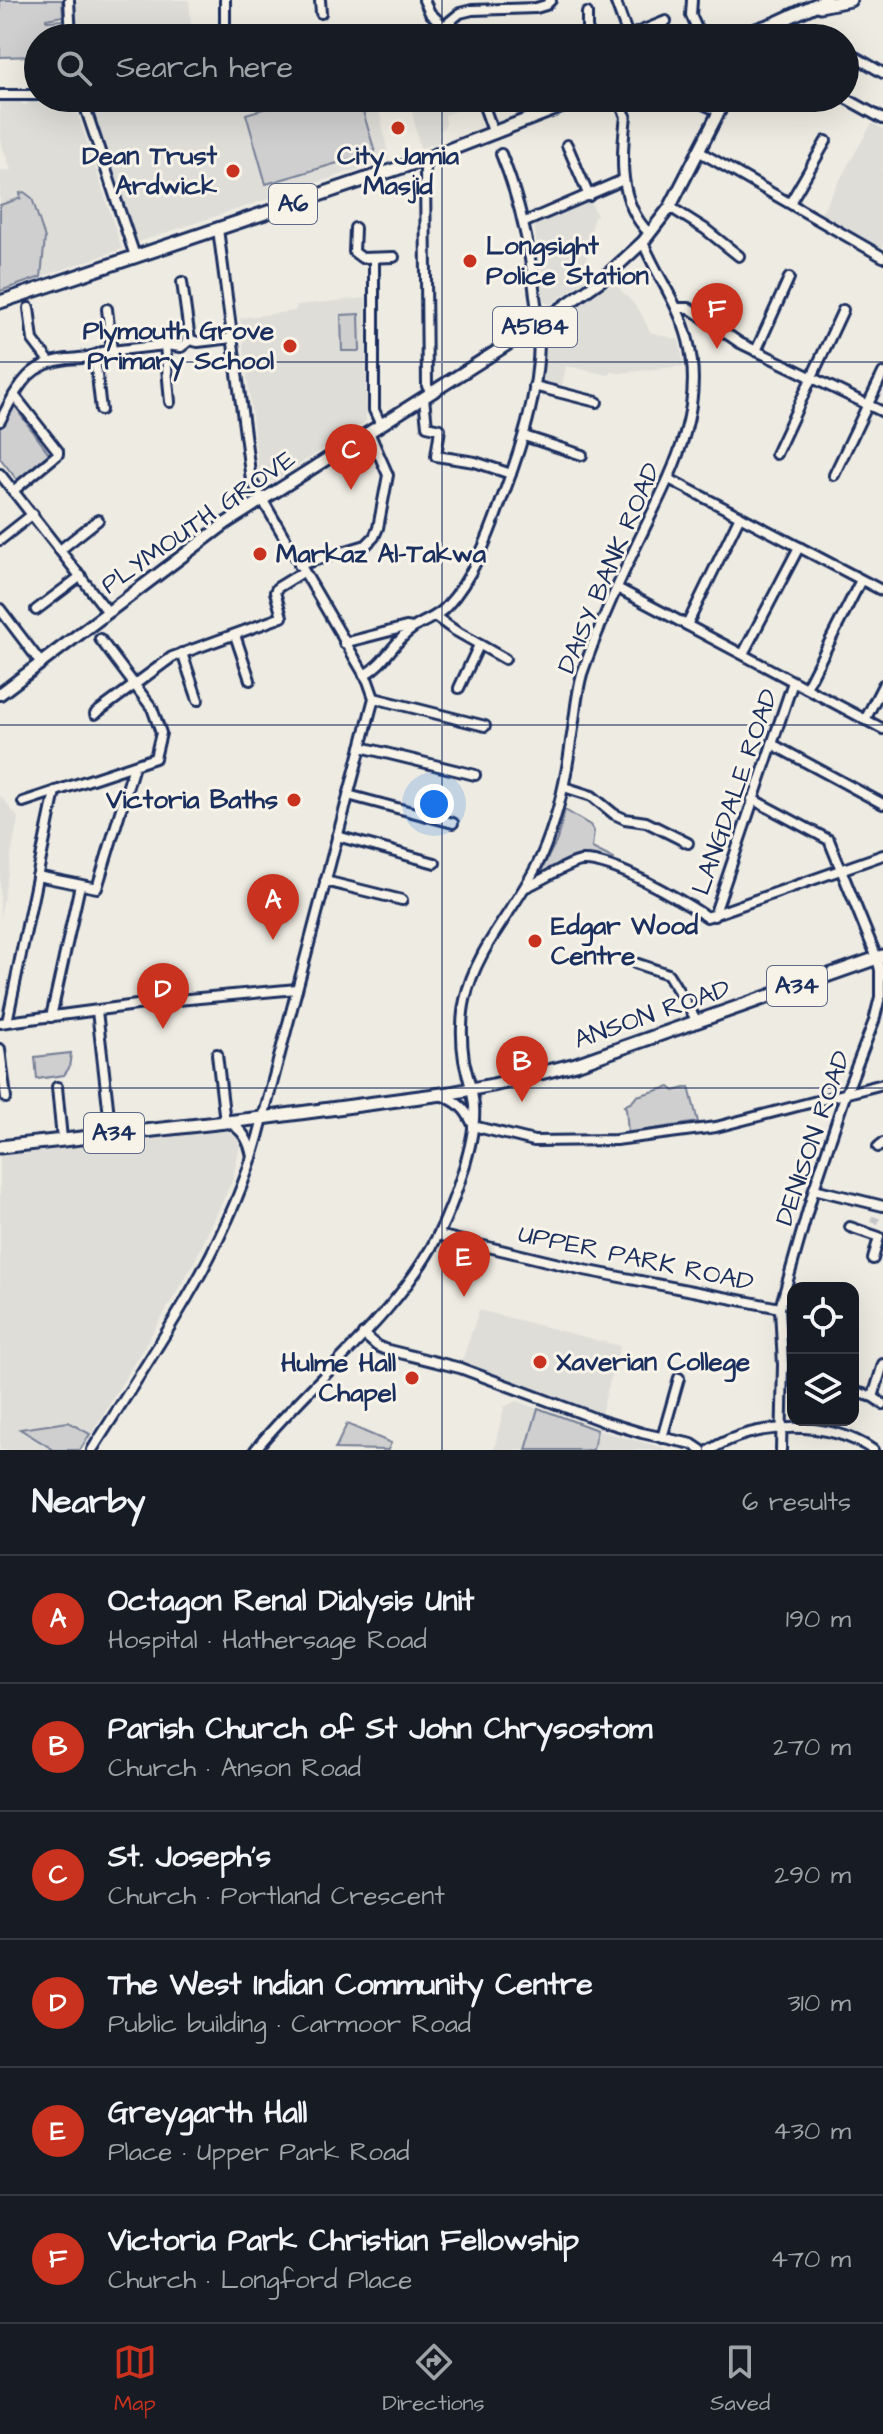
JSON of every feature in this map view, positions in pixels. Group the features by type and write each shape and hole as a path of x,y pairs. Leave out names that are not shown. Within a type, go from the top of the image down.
{"highway":[{"path":"775,24 808,4 826,0"},
{"path":"808,4 850,0"},
{"name":"A6","path":"0,302 423,160 548,112"},
{"name":"ANSON ROAD","path":"262,1118 471,1089 576,1064 880,957"},
{"name":"A34","path":"0,1147 262,1118"}],"main road":[{"name":"PLYMOUTH GROVE","path":"0,694 192,548 538,325 604,278 646,237 670,207 720,112"}],"street":[{"path":"69,0 70,24"},
{"path":"225,0 225,24"},
{"path":"320,0 321,13"},
{"path":"424,0 430,13 443,24"},
{"path":"615,0 622,24"},
{"path":"692,0 691,15 695,24"},
{"path":"445,24 472,5 536,8 551,1"},
{"path":"587,13 587,24"},
{"path":"658,24 666,21"},
{"path":"859,59 883,73"},
{"path":"0,95 24,95"},
{"path":"859,104 882,115"},
{"path":"87,112 135,256"},
{"path":"486,112 494,134"},
{"path":"525,222 623,180 624,112"},
{"path":"790,203 826,141"},
{"path":"567,145 589,196"},
{"path":"700,152 883,257"},
{"path":"364,675 375,670 412,628 436,617 455,597 479,553 524,436 534,386 538,325 525,222 501,154"},
{"path":"423,160 427,426 440,429 436,456 475,462 511,474"},
{"name":"DAISY BANK ROAD","path":"255,1450 411,1280 438,1235 458,1184 473,1126 474,1110 463,1055 465,999 486,951 540,859 564,787 582,675 617,588 682,448 692,413 693,380 688,339 646,237 630,208 623,180"},
{"path":"670,207 739,256"},
{"path":"355,228 354,252 362,258 394,257"},
{"path":"92,1450 202,1271 230,1215 252,1158 374,698 364,675 251,480 218,229"},
{"path":"374,258 374,410 381,425"},
{"path":"756,351 789,278"},
{"path":"182,282 190,340"},
{"path":"29,308 33,340 49,361"},
{"path":"677,308 689,308 733,340 883,412"},
{"path":"107,309 112,351"},
{"path":"776,454 843,310"},
{"path":"190,340 232,338"},
{"path":"101,410 95,358 99,353 165,345 181,347 190,340"},
{"path":"165,345 170,402"},
{"path":"0,421 25,379 49,361 95,358"},
{"path":"834,475 883,373"},
{"path":"534,386 597,402"},
{"path":"13,491 58,454 14,395"},
{"path":"95,714 172,657 282,617 275,592 277,588 301,568 366,545 374,537 388,475 369,432"},
{"path":"524,436 582,455"},
{"path":"0,474 108,612"},
{"path":"669,479 883,591"},
{"path":"0,540 33,514"},
{"path":"687,625 740,516"},
{"path":"60,550 98,520"},
{"path":"743,654 799,547"},
{"path":"36,610 81,576"},
{"path":"806,688 861,580"},
{"path":"617,588 883,729"},
{"path":"0,609 41,663"},
{"path":"436,617 505,659"},
{"path":"344,643 412,628"},
{"path":"235,635 250,680"},
{"path":"23,802 153,761 160,725 152,708 100,639"},
{"path":"459,688 479,645"},
{"path":"182,653 198,700"},
{"name":"LANGDALE ROAD","path":"714,916 793,682"},
{"path":"865,720 883,685"},
{"path":"374,698 485,726"},
{"path":"772,744 883,804"},
{"path":"361,747 475,775"},
{"path":"37,876 97,888 134,766"},
{"path":"564,787 592,796 625,819 646,822 688,843"},
{"path":"55,791 3,1023 167,1001 297,989"},
{"path":"348,795 453,823"},
{"name":"DENISON ROAD","path":"752,799 829,840 880,957 880,997 814,1189 780,1308 783,1365 781,1450"},
{"path":"337,836 435,863"},
{"path":"525,887 581,861 599,863 664,891 707,917 883,855"},
{"path":"325,881 402,900"},
{"path":"51,1017 80,885"},
{"path":"635,963 668,974 697,1021"},
{"path":"97,1011 111,1133"},
{"path":"0,1049 6,1098"},
{"path":"217,1054 227,1122 242,1132 250,1146 252,1158"},
{"path":"438,1094 462,1107 473,1126 534,1141 616,1140 714,1127 883,1084"},
{"path":"57,1087 62,1139"},
{"path":"814,1189 881,1205 871,1234"},
{"path":"850,1227 879,1237 873,1259"},
{"name":"UPPER PARK ROAD","path":"438,1235 584,1270 780,1308"},
{"path":"363,1334 384,1349 464,1369 602,1421 692,1444 701,1450"},
{"path":"873,1397 883,1364"},
{"path":"662,1438 679,1378"},
{"path":"859,1393 883,1404"},
{"path":"710,1450 738,1437 781,1429 827,1430 853,1438 873,1450"}],"shaded area":[{"path":"0,0 62,0 63,16 46,19 63,20 63,24 24,24 24,56 0,57"},
{"path":"75,0 189,0 191,24 76,24"},
{"path":"0,99 21,99 24,104 24,112 77,112 122,249 0,291 0,171 11,170 0,140"},
{"path":"363,112 375,152 266,184 246,114"},
{"name":"Dean Trust Ardwick","path":"380,112 389,159 138,242 94,113"},
{"path":"412,112 453,112 445,115 446,124 439,133 440,142 420,148"},
{"path":"872,123 883,129 883,250 821,213"},
{"path":"24,192 32,198 45,238 41,277 0,291 0,205 21,198 20,193"},
{"path":"590,200 597,216 594,217 585,280 550,305 544,301 534,224"},
{"path":"613,281 640,311 650,332 679,340 684,366 611,372 609,375 566,366 562,386 542,382 547,329"},
{"path":"366,298 366,421 274,481 264,481 259,474 240,318 295,311 297,305"},
{"path":"359,314 360,351 342,351 341,315"},
{"path":"15,404 50,455 18,481 0,458 0,428"},
{"path":"0,795 18,818 0,918"},
{"path":"565,810 590,825 594,831 592,848 614,859 611,865 590,858 574,858 539,875 557,840"},
{"path":"71,1053 69,1068 64,1075 37,1079 35,1057"},
{"path":"669,1087 674,1091 689,1087 698,1122 628,1133 624,1106 637,1096"},
{"path":"227,1131 241,1140 233,1179 193,1265 82,1450 0,1450 0,1156"},
{"name":"Xaverian College","path":"479,1310 620,1346 601,1413 462,1361"},
{"name":"Xaverian College","path":"516,1401 597,1430 671,1450 494,1450 504,1407"},
{"path":"538,1408 597,1430 593,1450 526,1450"},
{"path":"68,1422 90,1434 80,1450 54,1450 20,1429"},
{"path":"347,1424 391,1443 388,1450 335,1449"}],"tunnel":[{"path":"874,1223 876,1217"}],"place":[{"name":"City Jamia Masjid","path":"398,128"},
{"name":"Dean Trust Ardwick","path":"233,171"},
{"name":"Longsight Police Station","path":"470,261"},
{"name":"Plymouth Grove Primary School","path":"290,346"},
{"name":"Victoria Park Christian Fellowship","path":"717,349"},
{"name":"St. Joseph's","path":"351,490"},
{"name":"Markaz Al-Takwa","path":"260,554"},
{"name":"Victoria Baths","path":"294,800"},
{"name":"Octagon Renal Dialysis Unit","path":"273,940"},
{"name":"Edgar Wood Centre","path":"535,941"},
{"name":"The West Indian Community Centre","path":"163,1029"},
{"name":"Parish Church of St John Chrysostom","path":"522,1102"},
{"name":"Greygarth Hall","path":"464,1297"},
{"name":"Xaverian College","path":"540,1362"},
{"name":"Hulme Hall Chapel","path":"412,1378"}]}
